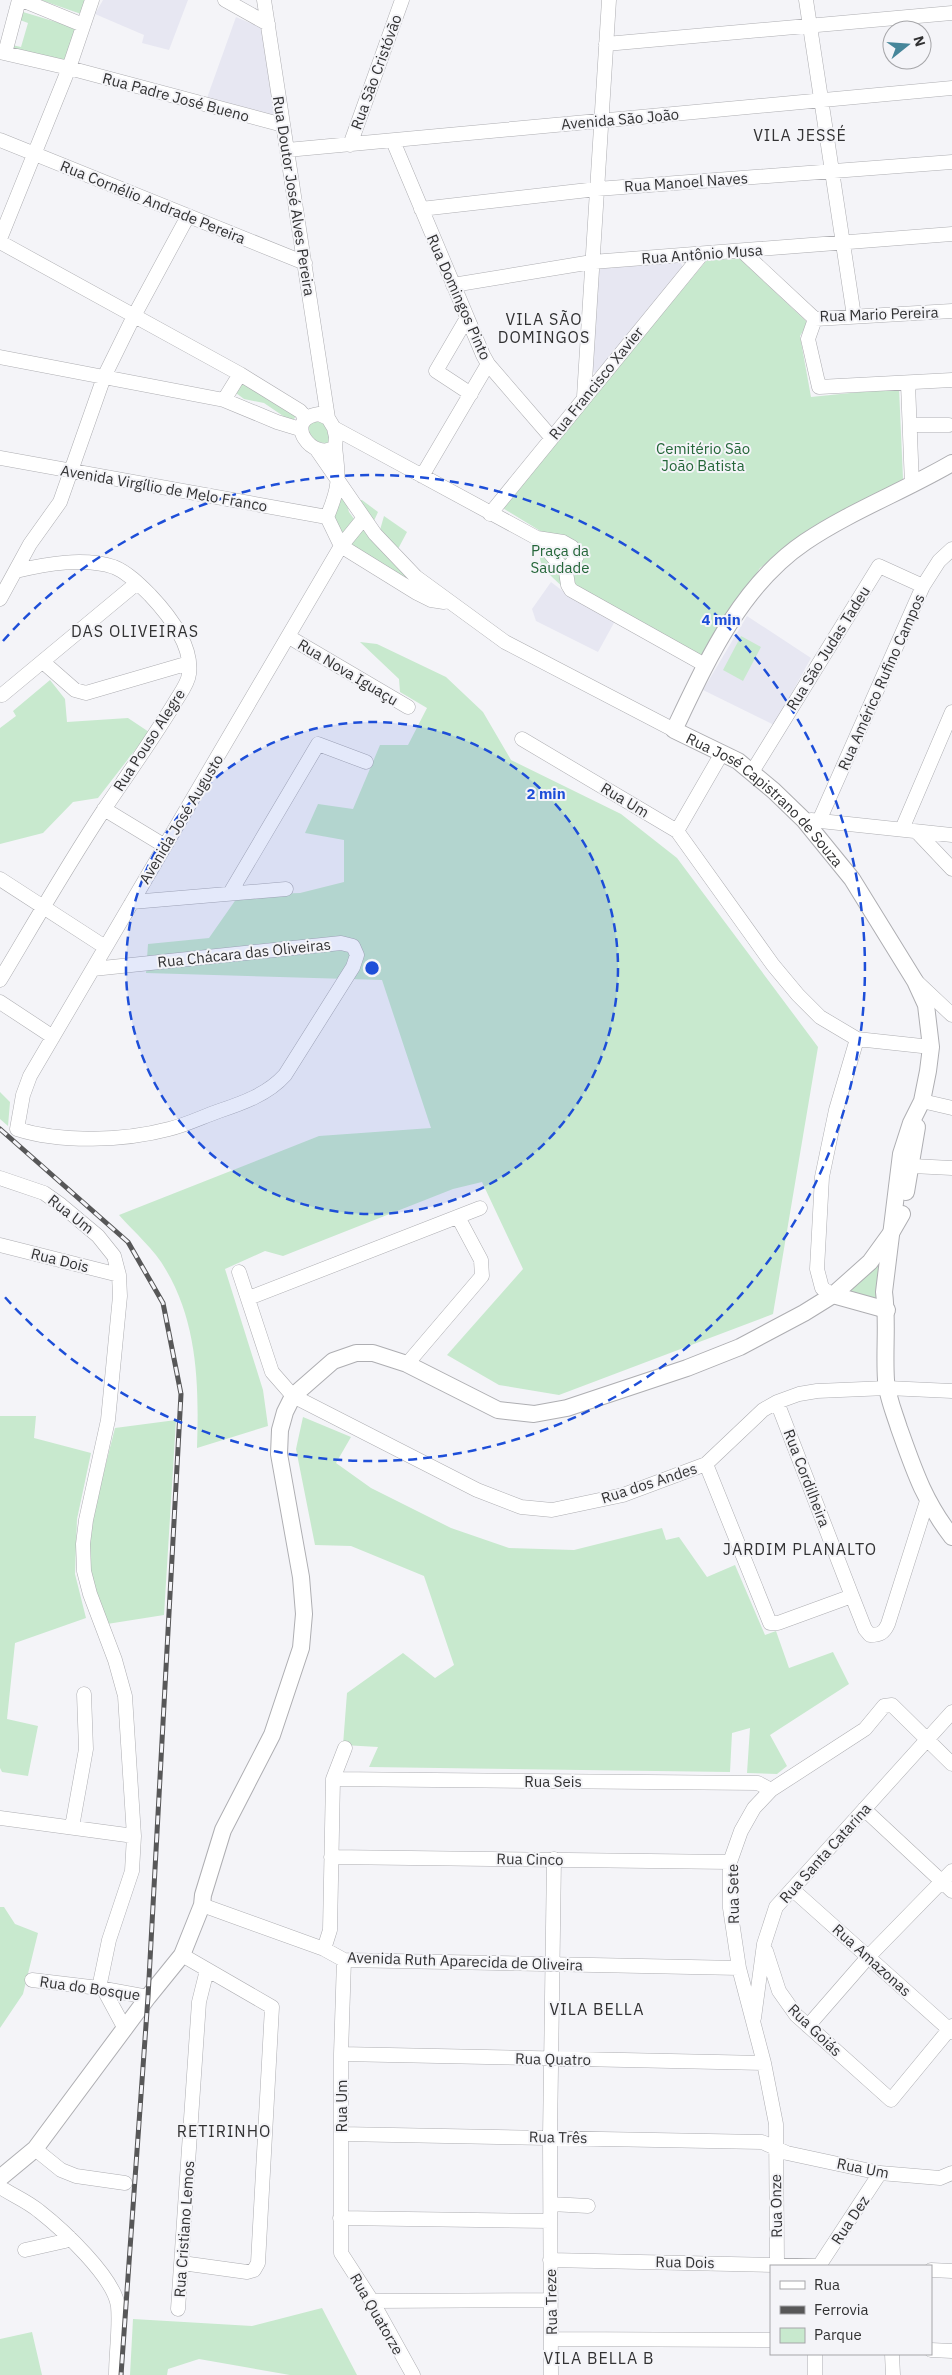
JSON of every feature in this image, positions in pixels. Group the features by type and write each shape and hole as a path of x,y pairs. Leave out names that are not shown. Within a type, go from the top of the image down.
{"main road":[{"path":"674,730 705,665 735,614 752,592 783,560 825,529 952,463"},
{"name":"Rua José Capistrano de Souza","path":"674,730 722,753 752,772 812,820 852,879 915,981 926,1005 931,1047 920,1107 911,1123 892,1292 887,1310"},
{"name":"Rua José Capistrano de Souza","path":"906,1160 898,1179 884,1292 887,1310 887,1388 916,1477 926,1501 952,1537"},
{"path":"848,1283 889,1218 898,1179"},
{"path":"0,2178 35,2149 148,1997 182,1955 202,1905 203,1894 223,1830 272,1735 300,1648 304,1614 301,1577 279,1454 280,1430 285,1412 293,1396 333,1361 356,1353 373,1353 407,1364 498,1410 519,1414 551,1412 567,1408 687,1368 740,1347 804,1313 833,1295 870,1262 902,1214"},
{"path":"833,1295 887,1310"}],"street":[{"path":"2,52 20,0 83,25"},
{"path":"92,0 69,68 0,240 240,374 300,411 306,421"},
{"name":"Rua Doutor José Alves Pereira","path":"264,0 331,423"},
{"name":"Rua São Cristóvão","path":"350,144 402,0"},
{"path":"584,397 609,0"},
{"path":"806,0 823,101 854,316"},
{"path":"231,1 268,24"},
{"path":"606,44 952,13"},
{"name":"Rua Padre José Bueno","path":"2,52 284,125"},
{"name":"Avenida São João","path":"287,150 952,88"},
{"name":"Rua Cornélio Andrade Pereira","path":"0,140 305,264"},
{"name":"Rua Domingos Pinto","path":"393,141 488,364 551,437"},
{"name":"Rua Manoel Naves","path":"421,209 597,189 952,162"},
{"path":"0,599 30,544 60,502 104,377 134,316 188,216"},
{"name":"Rua Antônio Musa","path":"453,285 592,262 742,251 842,241 952,234"},
{"name":"Rua Mario Pereira","path":"742,251 815,319 952,311"},
{"name":"Rua Francisco Xavier","path":"490,514 702,254"},
{"path":"467,318 436,371 471,394"},
{"path":"815,319 808,339 819,387 908,384 952,380"},
{"path":"0,357 224,400 277,422 306,421 319,414 331,423 490,514 537,538 563,542 576,552 575,560 566,572"},
{"path":"422,476 488,364"},
{"path":"224,400 240,374"},
{"path":"908,384 912,485"},
{"path":"325,392 306,421 302,435 317,450 340,480"},
{"path":"317,450 329,451 335,447 336,437 331,423"},
{"path":"910,425 949,425"},
{"name":"Rua José Capistrano de Souza","path":"328,517 338,492 340,480 335,447"},
{"name":"Avenida Virgílio de Melo Franco","path":"0,458 328,517"},
{"name":"Rua José Capistrano de Souza","path":"340,480 363,518 382,544 422,589"},
{"path":"328,517 341,546"},
{"name":"Avenida José Augusto","path":"17,1129 23,1095 30,1076 341,546 363,518"},
{"path":"537,538 566,572 568,585 572,590 705,665"},
{"name":"Rua José Capistrano de Souza","path":"341,546 447,602 506,642 674,730"},
{"name":"Rua Américo Rufino Campos","path":"812,820 923,586 939,561 952,549"},
{"name":"Rua Pouso Alegre","path":"0,980 104,809 160,726 189,674 189,663 183,640 175,624 165,610 137,583 115,568 100,564 48,565 16,571"},
{"name":"Rua São Judas Tadeu","path":"752,772 879,566 923,586"},
{"path":"2,695 137,583"},
{"name":"Rua Nova Iguaçu","path":"289,637 408,708"},
{"path":"43,662 75,690 86,693 189,663"},
{"path":"902,829 952,712"},
{"name":"Rua Um","path":"522,739 677,831"},
{"path":"230,893 318,744 366,762"},
{"path":"722,753 677,831 773,965 820,1018 857,1039 931,1047"},
{"path":"104,809 165,846"},
{"path":"812,820 952,835"},
{"path":"917,832 952,868"},
{"path":"0,880 106,947"},
{"path":"132,902 286,889"},
{"name":"Rua Chácara das Oliveiras","path":"17,1129 34,1134 78,1138 136,1136 169,1129 261,1094 276,1085 285,1075 353,967 357,955 353,946 341,944 92,969"},
{"path":"915,981 952,1015"},
{"path":"0,1002 53,1037"},
{"path":"833,1295 822,1288 817,1269 822,1177 836,1110 857,1039"},
{"path":"920,1107 952,1108"},
{"path":"906,1160 952,1168"},
{"name":"Rua Um","path":"0,1178 44,1193 62,1204 98,1236 114,1256 119,1275 120,1296 108,1420 86,1520 83,1544 84,1571 90,1594 115,1660 125,1696 134,1836 132,1871 109,1940 102,1989"},
{"path":"249,1298 480,1208"},
{"path":"407,1364 482,1276 481,1260 458,1217"},
{"name":"Rua Dois","path":"0,1245 119,1275"},
{"path":"239,1272 272,1372 293,1396"},
{"name":"Rua dos Andes","path":"293,1396 477,1490 522,1507 552,1510 623,1495 706,1464 751,1420 778,1402 817,1391 887,1388 952,1391"},
{"name":"Rua Cordilheira","path":"778,1402 865,1629 870,1635 877,1635 885,1631 926,1501"},
{"path":"706,1464 767,1620 770,1623 778,1623 852,1596"},
{"path":"72,1827 86,1749 84,1694"},
{"name":"Rua Sete","path":"775,2147 776,2124 764,2062 739,1968 730,1908 730,1862 741,1831 750,1816 771,1790 865,1730 884,1706 892,1705 926,1740"},
{"name":"Rua Santa Catarina","path":"752,2021 756,2014 764,1944 776,1907 952,1712"},
{"path":"926,1740 952,1764"},
{"path":"324,1949 330,1930 333,1780 345,1748"},
{"name":"Rua Seis","path":"333,1780 758,1783 771,1790"},
{"path":"864,1809 947,1886"},
{"path":"0,1818 134,1836"},
{"name":"Rua Cinco","path":"331,1857 730,1862"},
{"name":"Rua Treze","path":"551,2375 550,2137 554,1860"},
{"path":"808,2026 869,1956 947,1886 952,1871"},
{"name":"Rua Amazonas","path":"792,1889 951,2029"},
{"name":"Avenida Ruth Aparecida de Oliveira","path":"202,1905 324,1949 344,1960 739,1968"},
{"name":"Rua Goiás","path":"764,1944 779,1991 796,2015 891,2100 951,2029"},
{"path":"182,1955 272,2007 258,2263 254,2270 247,2272 182,2263"},
{"name":"Rua Um","path":"341,2253 341,2054 344,1960"},
{"name":"Rua Cristiano Lemos","path":"178,2309 199,2002 207,1970"},
{"name":"Rua do Bosque","path":"32,1980 148,1997"},
{"path":"102,1989 125,2029"},
{"name":"Rua Quatro","path":"341,2054 764,2062"},
{"name":"Rua Três","path":"341,2134 762,2142 775,2147"},
{"name":"Rua Um","path":"775,2147 787,2153 880,2173 940,2178 952,2172"},
{"name":"Rua Onze","path":"775,2147 777,2264"},
{"path":"35,2149 61,2170 76,2176 125,2183"},
{"name":"Rua Dez","path":"820,2265 880,2173"},
{"path":"0,2188 38,2210 69,2237 105,2278 115,2294 118,2306 116,2375"},
{"path":"551,2204 588,2206"},
{"path":"340,2218 550,2221"},
{"path":"25,2250 64,2241 69,2237"},
{"name":"Rua Quatorze","path":"341,2253 372,2300 413,2375"},
{"name":"Rua Dois","path":"550,2260 798,2265"},
{"path":"932,2270 952,2271"},
{"path":"372,2300 551,2300"},
{"path":"551,2339 770,2340"},
{"path":"932,2350 952,2351"},
{"path":"814,2375 815,2355"},
{"path":"892,2355 893,2375"}],"shaded area":[{"path":"103,0 188,0 169,50 142,43 144,35 95,14"},
{"path":"236,17 262,28 276,111 271,115 207,98"},
{"path":"680,262 683,267 596,373 592,372 599,271 601,268"},
{"path":"551,582 564,592 615,621 598,652 536,621 532,609"},
{"path":"747,616 811,658 774,725 703,690"}],"green space":[{"path":"41,0 86,0 81,14"},
{"path":"23,12 76,28 66,64 11,48 12,45 21,47 28,23 20,20"},
{"name":"Cemitério São João Batista","path":"740,259 808,323 800,336 811,397 899,388 903,479 799,538 760,568 703,656 569,586 581,562 542,532 501,507 707,260"},
{"path":"243,381 298,412 294,419 289,420 264,403 244,399 236,393"},
{"path":"314,419 326,423 331,440 328,443 315,440 310,434 310,421"},
{"path":"339,497 345,498 349,512 357,523 344,539 334,517"},
{"path":"357,500 362,500 378,512 373,523"},
{"path":"384,516 407,532 398,549 380,530"},
{"path":"360,527 414,584 348,543"},
{"name":"Praça da Saudade","path":"542,533 580,561 569,584 562,586 544,569 540,558"},
{"path":"741,636 761,647 743,681 723,670"},
{"path":"360,642 377,644 446,677 483,712 511,760 621,814 677,858 818,1047 773,1314 559,1395 499,1385 447,1355 523,1269 482,1182 453,1189 283,1256 265,1251 225,1269 263,1390 268,1426 197,1448 197,1379 185,1312 166,1270 150,1248 119,1215 319,1136 431,1128 382,980 146,973 148,944 209,938 239,895 300,893 344,882 344,840 305,833 318,804 353,809 380,745 408,745 427,708 400,692 399,679"},
{"path":"50,680 65,699 67,722 128,718 149,732 98,798 73,802 43,833 0,844 0,728 16,716 13,711"},
{"path":"0,1092 10,1102 8,1126 0,1119"},
{"path":"876,1262 880,1264 875,1305 842,1296"},
{"path":"0,1416 36,1416 34,1438 91,1453 77,1519 75,1574 86,1618 15,1643 7,1719 38,1726 28,1776 2,1772 0,1768"},
{"path":"303,1417 351,1437 336,1463 371,1488 451,1528 509,1548 574,1550 662,1528 666,1540 679,1537 707,1577 735,1565 765,1635 776,1631 789,1668 833,1652 849,1684 770,1735 787,1766 777,1774 747,1773 750,1728 732,1733 730,1772 369,1767 378,1747 343,1745 347,1693 403,1653 435,1678 454,1665 424,1576 351,1546 315,1545 296,1449"},
{"path":"176,1420 164,1615 107,1624 89,1574 90,1526 115,1428"},
{"path":"0,1907 4,1907 15,1924 38,1933 23,1994 0,2028"},
{"path":"322,2308 357,2375 290,2375 199,2359 168,2369 167,2375 130,2375 133,2319 252,2326"},
{"path":"32,2332 42,2375 0,2375 0,2339"}],"railway":[{"path":"0,1129 128,1242 163,1303 181,1394 148,1997 121,2375"}],"district":[{"name":"VILA JESSÉ","path":"800,135"},
{"name":"VILA SÃO DOMINGOS","path":"544,328"},
{"name":"DAS OLIVEIRAS","path":"135,631"},
{"name":"JARDIM PLANALTO","path":"800,1549"},
{"name":"VILA BELLA","path":"597,2009"},
{"name":"RETIRINHO","path":"224,2131"},
{"name":"VILA BELLA B","path":"599,2358"}]}
